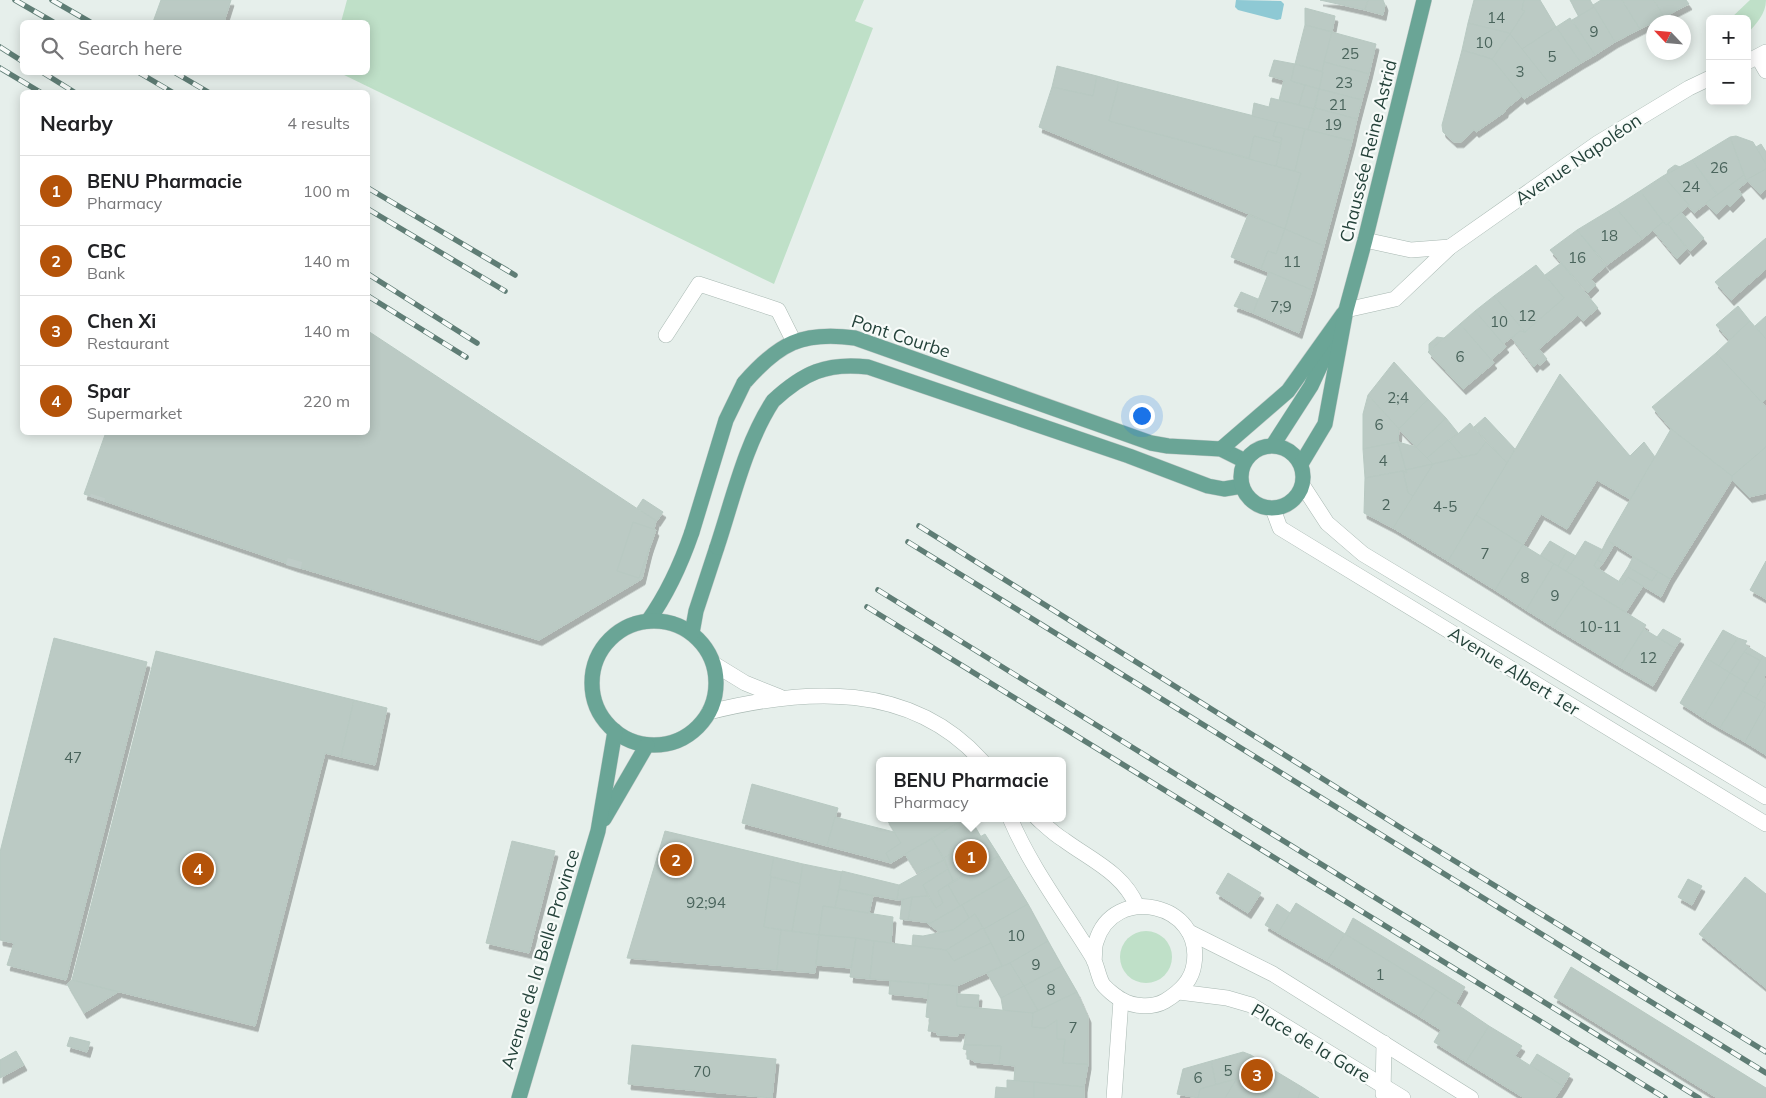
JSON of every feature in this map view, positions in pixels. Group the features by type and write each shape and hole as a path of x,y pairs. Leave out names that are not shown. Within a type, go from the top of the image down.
{"main road":[{"name":"Chaussée Reine Astrid","path":"1301,464 1325,424 1346,310 1366,240 1424,0"},
{"name":"Chaussée Reine Astrid","path":"1273,445 1311,386 1346,310"},
{"name":"Chaussée Reine Astrid","path":"1221,449 1288,391 1346,310"},
{"name":"Pont Courbe","path":"648,621 668,590 683,558 726,420 744,383 773,354 794,342 814,336 855,338 1151,443 1168,446 1221,449 1245,462"},
{"path":"692,633 696,612 752,440 761,418 773,401 808,374 846,364 868,367 1129,456 1208,486 1224,490 1242,486"},
{"path":"1273,445 1285,448 1294,454 1301,464 1304,474 1303,486 1292,502 1273,509 1260,506 1248,498 1242,486 1241,473 1245,462 1260,448 1273,445"},
{"path":"648,621 664,621 679,625 692,633 706,647 714,664 717,686 709,712 701,724 685,737 666,744 647,745 635,742 615,731 601,716 596,704 592,675 597,659 605,644 617,633 632,625 648,621"},
{"name":"Avenue de la Belle Province","path":"519,1098 598,831 615,731"},
{"name":"Avenue de la Belle Province","path":"598,831 647,745"}],"street":[{"path":"1757,57 1766,71"},
{"name":"Avenue Napoléon","path":"1346,310 1395,299 1450,247 1598,143 1689,88 1706,80"},
{"path":"1366,240 1411,250 1450,247"},
{"path":"666,335 700,284 778,310 794,342"},
{"name":"Avenue Albert 1er","path":"1303,486 1327,523 1363,554 1766,797"},
{"name":"Avenue Albert 1er","path":"1273,509 1280,528 1766,824"},
{"path":"714,664 745,683 782,698"},
{"path":"709,712 747,703 782,698 855,698 879,701 907,708 938,723 967,745 978,757"},
{"path":"1012,822 1047,888 1094,961 1103,984 1121,1000 1141,1006 1161,1003 1179,992 1189,979 1194,964 1194,947 1189,932 1176,916 1157,907 1137,906 1119,912 1105,925 1096,942 1094,961"},
{"path":"1042,822 1062,839 1115,874 1132,894 1137,906"},
{"path":"1189,932 1273,974 1471,1098"},
{"name":"Place de la Gare","path":"1179,992 1227,998 1251,1005 1320,1045 1383,1092 1403,1098"},
{"path":"1114,1098 1121,1000"},
{"path":"1383,1092 1384,1043"}],"green space":[{"path":"347,0 864,0 855,21 873,28 774,284 344,75 370,75 370,20 342,20"},
{"path":"1750,0 1766,0 1762,14 1751,30 1751,15 1734,15"},
{"path":"1141,931 1151,931 1165,938 1172,952 1172,962 1165,976 1151,983 1141,983 1131,979 1124,972 1120,962 1120,952 1124,942 1131,935"}],"water":[{"path":"1236,0 1281,1 1284,4 1281,19 1277,20 1238,10 1235,7"}],"building":[{"path":"161,0 231,0 225,20 154,20"},
{"path":"1320,0 1368,0 1365,10"},
{"path":"1368,0 1383,0 1385,5 1383,15 1365,10"},
{"path":"1474,0 1524,0 1522,10 1525,11 1510,34 1468,23"},
{"path":"1524,0 1540,0 1556,27 1522,49 1510,34 1525,11 1522,10"},
{"path":"1570,0 1590,0 1594,7 1579,17"},
{"path":"1601,0 1622,0 1640,29 1615,42 1593,5"},
{"path":"1622,0 1654,0 1663,15 1646,15 1646,26 1640,29"},
{"path":"1654,0 1686,0 1689,4 1668,15 1663,15"},
{"path":"1594,7 1615,42 1595,55 1572,20"},
{"path":"1305,8 1335,16 1332,32 1305,25"},
{"path":"1570,18 1595,55 1581,63 1556,27"},
{"path":"1468,23 1510,34 1492,59 1462,50"},
{"path":"1305,25 1332,32 1323,72 1295,64"},
{"path":"1556,27 1581,63 1549,83 1522,49"},
{"path":"1332,32 1376,44 1369,74 1324,62"},
{"path":"1510,34 1549,83 1524,99 1492,59"},
{"path":"1462,50 1492,59 1522,96 1505,112 1476,132 1474,130 1461,142 1454,142 1443,132 1442,125"},
{"path":"1274,60 1295,64 1291,81 1305,85 1299,105 1279,100 1284,80 1269,76"},
{"path":"1324,62 1369,74 1362,100 1319,89"},
{"path":"1295,64 1323,72 1319,89 1291,81"},
{"path":"1057,66 1097,76 1093,96 1052,87"},
{"path":"1097,76 1119,82 1109,121 1301,173 1285,229 1039,127 1052,87 1093,96"},
{"path":"1119,82 1278,122 1273,136 1282,138 1281,143 1254,136 1249,158 1109,121"},
{"path":"1305,85 1319,89 1314,109 1299,105"},
{"path":"1319,89 1362,100 1357,119 1315,108"},
{"path":"1271,98 1314,109 1308,130 1252,116 1254,103 1269,107"},
{"path":"1315,108 1357,119 1352,141 1308,130"},
{"path":"1278,122 1305,129 1295,171 1276,166 1282,138 1273,136"},
{"path":"1305,129 1352,141 1324,246 1285,229 1301,173 1295,171"},
{"path":"1254,136 1281,143 1276,166 1249,159"},
{"path":"1736,136 1753,142 1766,164 1766,169 1746,180 1730,137"},
{"path":"1730,137 1744,175 1719,196 1692,160"},
{"path":"1761,144 1766,152 1766,164 1756,147"},
{"path":"1692,160 1717,195 1694,213 1663,176"},
{"path":"1675,165 1680,167 1667,174 1668,170"},
{"path":"1766,169 1766,189 1760,194 1748,181 1738,189 1742,195 1730,207 1727,204 1716,214 1706,203 1744,175 1746,180"},
{"path":"1663,176 1689,205 1666,225 1640,191"},
{"path":"1640,191 1663,222 1642,239 1615,207"},
{"path":"1615,207 1642,239 1607,265 1577,230"},
{"path":"1681,212 1704,238 1690,251 1668,224"},
{"path":"1248,215 1285,229 1276,254 1268,251 1261,269 1231,257"},
{"path":"1663,222 1666,225 1668,224 1687,249 1677,259 1653,230"},
{"path":"1285,229 1324,246 1312,290 1261,269 1268,251 1276,254"},
{"path":"1577,230 1606,266 1591,279 1596,285 1588,293 1550,250"},
{"path":"1766,238 1766,269 1731,300 1715,282"},
{"path":"1561,263 1598,308 1583,321 1578,315 1539,349 1547,359 1540,365 1537,363 1534,367 1512,338 1520,331 1525,332 1564,298 1545,275"},
{"path":"1536,265 1564,298 1525,332 1494,296"},
{"path":"1269,272 1312,290 1299,333 1253,313"},
{"path":"1241,292 1258,299 1253,313 1234,306"},
{"path":"1494,296 1525,332 1520,331 1502,345 1475,311"},
{"path":"1738,306 1750,321 1729,340 1716,325"},
{"path":"1475,311 1506,347 1491,360 1460,324"},
{"path":"1766,316 1766,339 1755,326"},
{"path":"1750,321 1766,339 1766,399 1762,403 1716,353"},
{"path":"1460,324 1494,363 1463,389 1428,352"},
{"path":"370,332 656,521 642,579 539,640 294,566 84,494 105,435 370,435"},
{"path":"1437,337 1444,338 1429,351 1429,344"},
{"path":"1716,353 1766,407 1766,447 1732,476 1671,429 1652,407"},
{"path":"1394,362 1428,399 1399,429 1368,395"},
{"path":"1560,374 1630,456 1644,442 1655,457 1630,499 1597,480 1567,529 1541,514 1523,545 1476,515"},
{"path":"1368,395 1399,429 1398,442 1363,449 1363,414"},
{"path":"1428,399 1446,418 1416,447 1399,429"},
{"path":"1485,417 1515,449 1507,463 1474,427"},
{"path":"1446,418 1458,433 1427,458 1416,447"},
{"path":"1470,423 1486,442 1477,454 1463,457 1449,442"},
{"path":"1671,429 1732,476 1732,480 1670,579 1607,540"},
{"path":"1448,440 1463,457 1433,464 1427,458"},
{"path":"1398,442 1407,473 1403,471 1365,478 1363,449"},
{"path":"1398,442 1416,447 1433,464 1406,470"},
{"path":"1486,442 1507,463 1448,561 1393,528 1433,464 1477,454"},
{"path":"1766,447 1766,493 1749,497 1732,480 1732,476"},
{"path":"1433,464 1413,496 1408,493 1403,471 1407,473 1406,470"},
{"path":"1403,471 1408,493 1413,496 1393,528 1364,513 1365,478"},
{"path":"643,499 663,512 657,521 637,508"},
{"path":"1476,515 1523,545 1495,590 1448,561"},
{"path":"633,522 656,530 639,578 617,571"},
{"path":"1607,540 1614,545 1603,563 1597,560"},
{"path":"1550,541 1567,551 1558,566 1540,556"},
{"path":"1585,541 1603,550 1594,566 1623,584 1628,577 1643,586 1626,612 1581,585 1584,582 1566,571"},
{"path":"1523,545 1554,564 1526,610 1495,590"},
{"path":"1567,551 1576,556 1566,571 1558,566"},
{"path":"1633,557 1658,572 1652,581 1628,567"},
{"path":"1597,560 1603,563 1598,569 1594,566"},
{"path":"1766,561 1766,599 1750,590"},
{"path":"1554,564 1584,582 1553,627 1526,610"},
{"path":"1628,567 1652,581 1658,572 1670,579 1661,597 1628,577 1623,584 1619,581"},
{"path":"1581,585 1646,625 1620,667 1553,627"},
{"path":"1644,629 1675,648 1653,686 1620,667"},
{"path":"1663,629 1681,639 1675,648 1657,637"},
{"path":"1723,630 1738,638 1719,666 1706,658"},
{"path":"54,638 147,662 66,980 7,965 14,943 0,940 0,852"},
{"path":"1738,638 1747,641 1745,644 1748,647 1730,673 1719,666"},
{"path":"1748,647 1763,656 1761,661 1744,652"},
{"path":"156,651 354,700 341,757 325,753 255,1026 72,980"},
{"path":"1744,652 1761,661 1747,683 1730,673"},
{"path":"1763,656 1766,658 1766,673 1764,677 1766,682 1756,698 1743,691"},
{"path":"1706,658 1730,673 1703,718 1680,703"},
{"path":"1730,673 1747,683 1720,728 1703,718"},
{"path":"1766,682 1766,704 1756,698"},
{"path":"1743,691 1766,704 1745,742 1720,728"},
{"path":"354,700 387,708 375,765 341,757"},
{"path":"1766,704 1766,755 1745,742"},
{"path":"752,784 838,808 827,846 742,823"},
{"path":"835,817 894,832 901,843 886,853 891,863 827,846"},
{"path":"888,822 958,822 891,863 886,853 901,843"},
{"path":"959,822 972,822 981,837 944,858 932,839"},
{"path":"665,831 774,857 764,927 781,930 777,970 627,958"},
{"path":"985,834 999,856 953,881 944,858"},
{"path":"932,839 944,860 917,873 905,854"},
{"path":"512,841 555,851 529,953 486,943"},
{"path":"999,856 1011,876 960,906 948,885"},
{"path":"774,857 803,864 800,884 770,876"},
{"path":"944,860 948,869 923,885 928,896 897,900 899,885"},
{"path":"803,864 842,872 835,908 823,906 819,935 792,931"},
{"path":"948,869 953,881 938,891 943,903 936,908 923,885"},
{"path":"842,871 899,885 897,900 839,889"},
{"path":"1228,873 1261,893 1248,913 1216,893"},
{"path":"1011,876 1028,904 984,929 975,914 969,918 962,905"},
{"path":"771,877 800,884 792,931 764,927"},
{"path":"1745,877 1766,894 1766,988 1699,934"},
{"path":"1688,879 1702,886 1692,905 1678,897"},
{"path":"948,885 960,906 931,923 908,920 912,897 928,896 936,908 943,903 938,891"},
{"path":"839,889 873,896 869,913 835,908"},
{"path":"912,897 908,920 900,919 902,900"},
{"path":"1296,903 1345,934 1327,961 1278,933"},
{"path":"1028,904 1048,941 1003,967 984,929"},
{"path":"1277,904 1290,913 1278,933 1265,925"},
{"path":"962,905 969,918 953,930 939,932 927,923 931,923"},
{"path":"823,906 893,917 891,943 819,935"},
{"path":"975,914 983,928 946,950 912,946 913,935 923,936 953,930"},
{"path":"1353,918 1465,987 1456,1003 1345,934"},
{"path":"983,928 991,943 954,961 946,950"},
{"path":"781,930 819,935 815,973 777,970"},
{"path":"1345,934 1436,990 1419,1016 1327,961"},
{"path":"819,935 856,938 851,968 816,965"},
{"path":"856,938 874,941 870,979 850,977"},
{"path":"874,941 946,950 954,961 991,943 1002,966 957,986 870,979"},
{"path":"1048,941 1062,966 1024,986 1010,963"},
{"path":"1010,963 1024,986 1001,998 987,973"},
{"path":"1062,966 1077,992 1039,1012 1024,986"},
{"path":"1571,967 1766,1088 1766,1098 1717,1098 1554,997"},
{"path":"72,980 118,992 84,1013 67,984"},
{"path":"890,981 929,984 928,998 889,994"},
{"path":"929,984 957,986 957,1006 1033,1013 1032,1027 1045,1028 1057,1020 1057,1039 1065,1039 1063,1063 1088,1064 1084,1087 1014,1081 1015,1066 999,1064 1001,1046 964,1045 966,1033 959,1033 958,1036 937,1035 937,1032 928,1031 930,1018 926,1017"},
{"path":"1024,986 1038,1011 1033,1013 1003,1010 1001,998"},
{"path":"1436,990 1489,1026 1466,1062 1434,1042 1441,1030 1419,1016"},
{"path":"1077,992 1088,1017 1088,1064 1063,1063 1065,1039 1057,1039 1057,1020 1045,1028 1032,1027 1033,1013"},
{"path":"957,994 979,995 978,1008 957,1006"},
{"path":"1489,1026 1522,1046 1515,1056 1563,1086 1555,1098 1524,1098 1466,1062"},
{"path":"70,1037 90,1042 87,1052 67,1046"},
{"path":"632,1045 776,1059 772,1098 628,1084"},
{"path":"964,1045 1001,1046 999,1064 974,1062 974,1060 967,1059 967,1050 963,1049"},
{"path":"16,1051 24,1065 0,1078 0,1060"},
{"path":"1243,1052 1251,1055 1236,1079 1216,1085 1211,1061"},
{"path":"1537,1054 1570,1074 1563,1086 1530,1065"},
{"path":"1251,1055 1277,1072 1262,1098 1225,1098"},
{"path":"1211,1061 1216,1085 1200,1089 1198,1098 1177,1094 1183,1069"},
{"path":"1277,1072 1302,1087 1298,1098 1262,1098"},
{"path":"1236,1079 1225,1098 1198,1098 1200,1089"},
{"path":"1007,1080 1034,1082 1034,1098 995,1098 996,1087 1007,1088"},
{"path":"1034,1082 1084,1087 1084,1098 1034,1098"},
{"path":"1302,1087 1319,1098 1298,1098"}],"tunnel":[{"path":"293,567 295,560"}],"railway":[{"path":"15,0 50,20"},
{"path":"52,0 87,20"},
{"path":"0,47 20,60"},
{"path":"0,68 37,90"},
{"path":"47,75 71,90"},
{"path":"143,75 169,90"},
{"path":"179,75 205,90"},
{"path":"370,189 515,275"},
{"path":"370,210 505,291"},
{"path":"370,275 477,343"},
{"path":"370,297 466,357"},
{"path":"919,526 1414,836 1766,1052"},
{"path":"908,542 1766,1073"},
{"path":"878,590 1699,1098"},
{"path":"867,607 1665,1098"}],"place":[{"name":"BENU Pharmacie","path":"971,857"},
{"name":"CBC","path":"676,860"},
{"name":"Spar","path":"198,869"},
{"name":"Chen Xi","path":"1257,1075"}]}
